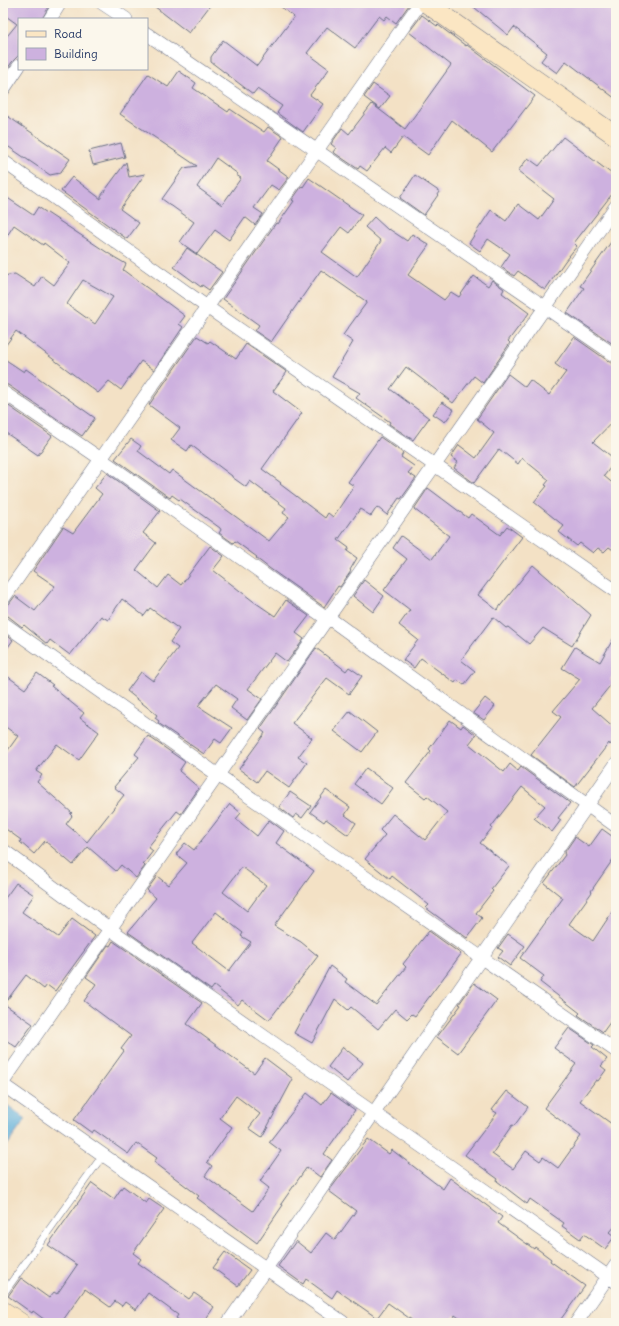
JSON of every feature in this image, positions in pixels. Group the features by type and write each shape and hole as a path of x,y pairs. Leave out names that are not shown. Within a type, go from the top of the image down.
{"street":[{"path":"51,18 60,3"},
{"path":"102,3 124,18"},
{"path":"3,599 420,3"},
{"path":"426,3 616,136"},
{"path":"148,35 616,356"},
{"path":"3,90 18,68"},
{"path":"3,161 208,307 616,591"},
{"path":"344,1323 3,1084 616,206"},
{"path":"3,392 101,459 327,619 333,621 616,826"},
{"path":"3,623 481,959 616,1051"},
{"path":"228,1323 616,764"},
{"path":"3,850 110,929 612,1279"},
{"path":"576,1323 612,1279 616,1265"},
{"path":"3,1311 21,1323"}],"lane":[{"path":"3,1294 103,1154"}],"water":[{"path":"7,1105 26,1119 3,1151 3,1111"}],"building":[{"path":"3,3 51,3 43,18 18,18 18,56 3,75 3,41 17,24 3,14"},
{"path":"150,3 212,3 189,33"},
{"path":"276,3 406,3 409,5 396,23 387,16 384,20 379,16 355,48 327,27 307,53 329,69 310,95 323,104 303,132 277,113 282,106 257,89 253,94 211,62 211,57 223,40 257,66 294,17"},
{"path":"469,3 616,3 616,99 566,61 557,73 541,61 547,53 514,27 508,35"},
{"path":"422,15 466,46 467,45 535,96 492,152 452,120 428,155 403,137 391,153 385,148 367,171 360,166 358,169 333,152 336,148 331,144 342,128 349,134 372,104 405,129 451,65 409,32"},
{"path":"179,71 196,83 193,88 228,112 230,109 264,132 268,127 283,137 267,161 289,177 279,190 271,185 254,208 263,214 255,225 245,217 229,240 215,230 197,254 180,242 194,222 162,199 184,168 197,166 120,114 148,74 168,87","holes":["216,158 238,174 236,175 241,178 222,205 197,187"]},
{"path":"373,84 390,96 380,109 364,97"},
{"path":"3,113 70,159 60,173 50,175 3,143"},
{"path":"563,137 616,177 616,189 574,243 577,246 545,290 518,271 514,276 501,267 510,254 488,239 480,251 469,243 491,210 506,221 518,204 539,220 554,199 518,171 528,158 539,166"},
{"path":"121,143 125,157 93,165 89,151"},
{"path":"126,162 129,177 145,174 120,209 139,223 127,239 61,191 72,177 101,199 101,196"},
{"path":"415,175 440,192 424,215 400,198"},
{"path":"309,178 362,215 349,233 341,227 322,252 357,277 381,241 365,227 374,217 388,230 389,229 407,241 412,234 429,245 408,275 444,300 451,292 459,297 474,276 488,286 492,280 504,289 502,293 529,313 508,341 510,343 483,383 474,376 453,403 406,367 390,389 429,418 413,440 389,424 390,422 356,398 360,393 332,377 353,342 343,335 367,302 321,270 271,342 255,331 259,325 223,299 276,223 278,224 294,201 292,200"},
{"path":"3,195 33,215 38,207 126,264 123,270 185,316 179,324 183,327 154,370 141,361 121,390 109,381 98,393 16,331 3,349 3,276 15,274 35,287 42,276 54,285 70,263 44,243 43,245 14,225 3,242","holes":["83,280 113,297 95,324 67,304"]},
{"path":"616,235 616,346 567,313 584,288 580,286"},
{"path":"187,248 222,272 209,290 202,285 201,287 174,267"},
{"path":"197,336 208,343 210,341 236,359 246,344 287,372 273,391 302,413 262,469 325,518 328,513 333,517 354,486 348,482 380,437 403,453 401,457 414,466 408,473 416,478 387,515 377,507 371,516 360,509 338,540 349,548 347,551 357,558 350,570 351,571 340,587 338,586 324,607 269,568 235,541 233,543 219,533 221,530 220,528 180,499 179,500 172,495 170,498 115,459 131,439 141,446 138,451 169,474 172,470 269,541 289,517 283,513 286,508 250,481 246,487 191,445 187,451 171,440 180,428 149,405"},
{"path":"574,337 611,363 616,364 616,418 593,442 616,460 604,476 616,486 616,552 609,547 604,552 598,548 593,553 580,543 577,546 559,532 564,526 534,502 547,486 545,485 549,480 522,458 518,464 499,449 474,483 454,468 458,462 451,457 459,445 476,458 494,433 477,419 508,374 525,387 530,380 549,395 566,372 555,364"},
{"path":"3,358 24,372 26,369 95,418 82,436 8,385 3,384"},
{"path":"3,402 52,436 38,455 3,431"},
{"path":"442,402 454,410 445,422 433,414"},
{"path":"107,473 160,511 143,533 156,543 136,570 158,588 168,575 181,585 210,546 224,556 213,570 253,601 275,616 286,600 309,616 296,633 304,639 287,662 275,653 248,689 262,699 247,720 231,708 237,699 216,684 198,706 232,728 221,743 215,739 204,754 158,723 159,721 155,718 157,715 127,691 141,672 153,681 178,648 170,642 179,629 150,608 144,616 122,599 108,620 101,616 70,655 50,640 47,644 24,625 22,627 8,616 3,615 3,607 9,604 15,596 35,611 55,586 33,571 63,527 73,533 102,494 95,488"},
{"path":"428,488 468,518 471,514 500,535 507,526 522,537 478,595 497,610 533,565 591,615 572,646 543,628 529,644 493,617 461,660 475,671 464,685 457,680 455,683 421,658 414,668 403,660 418,640 399,625 410,610 384,590 407,559 393,548 401,536 432,559 449,536 414,509"},
{"path":"364,580 384,596 373,612 353,596"},
{"path":"3,633 13,640 3,654"},
{"path":"616,634 616,670 610,680 613,682 592,708 616,729 616,738 610,745 609,743 575,787 531,755 561,717 553,711 580,679 562,668 575,647 600,662"},
{"path":"316,648 346,671 349,667 362,676 349,694 327,678 292,723 312,738 298,757 307,763 289,788 265,771 257,782 239,769 265,733 260,729"},
{"path":"3,673 25,689 37,673 53,685 51,686 84,713 80,718 99,732 79,760 57,744 36,771 42,775 37,782 72,813 70,814 72,816 66,824 87,842 124,795 114,787 139,757 135,754 148,736 185,762 179,771 199,788 181,814 177,811 148,847 153,851 143,864 145,866 136,878 121,865 116,871 88,847 73,865 45,841 34,854 20,842 21,840 3,827 3,757 18,736 3,725"},
{"path":"485,698 495,706 484,720 473,713"},
{"path":"350,711 377,732 362,752 334,731"},
{"path":"450,720 461,728 463,725 476,735 469,744 504,772 510,764 518,771 521,767 570,803 558,818 561,820 552,832 534,818 545,806 522,787 491,827 492,828 480,843 509,866 491,889 493,891 476,913 482,918 467,938 426,908 429,905 392,876 390,879 365,859 385,835 380,830 393,814 425,840 447,812 427,796 425,798 406,783 431,751 429,749"},
{"path":"366,768 393,788 381,804 354,784"},
{"path":"326,790 350,807 345,815 356,823 348,835 326,819 324,822 310,812"},
{"path":"290,792 311,806 302,818 296,814 293,818 279,807"},
{"path":"230,804 241,813 236,819 257,836 269,820 284,831 276,843 314,871 274,926 301,942 318,956 269,1020 242,1000 238,1005 214,986 211,990 128,932 156,898 147,890 157,876 168,885 187,863 176,854 185,843 194,850","holes":["242,867 266,885 247,911 223,892","216,912 243,933 241,936 251,942 229,971 192,943"]},
{"path":"602,829 616,839 616,855 569,924 593,941 616,906 616,1014 603,1032 578,1015 580,1013 540,982 544,976 520,958 563,898 544,883 565,855 564,853 575,837 589,847"},
{"path":"16,883 34,895 22,912 58,937 72,919 95,936 55,991 47,985 44,989 26,975 4,1004 33,1024 16,1047 3,1038 3,901"},
{"path":"429,931 461,954 415,1016 412,1014 407,1019 395,1009 378,1029 351,1007 348,1010 335,999 312,1043 294,1033 330,966 347,979 345,982 376,1005 406,967 403,964"},
{"path":"508,934 525,946 510,966 498,957 503,951 498,948"},
{"path":"113,941 202,1003 187,1024 254,1073 265,1058 293,1079 262,1137 249,1128 260,1114 236,1096 220,1118 232,1127 207,1162 212,1166 205,1176 253,1211 269,1188 260,1181 281,1151 269,1142 307,1093 322,1105 331,1093 355,1110 324,1154 332,1160 320,1177 307,1167 281,1204 283,1205 257,1243 197,1198 199,1196 154,1162 157,1158 136,1143 128,1154 94,1130 92,1133 74,1120 124,1051 121,1049 131,1036 84,1001 96,984 86,977 108,945 110,946"},
{"path":"474,983 497,1000 458,1053 437,1037 461,1005 459,1004"},
{"path":"569,1028 594,1045 592,1047 607,1059 601,1066 606,1070 598,1081 596,1080 580,1101 616,1127 616,1225 610,1232 615,1236 605,1249 584,1234 580,1239 562,1226 564,1223 530,1199 527,1204 497,1181 498,1179 465,1155 497,1113 492,1110 507,1091 528,1107 514,1126 512,1125 492,1154 513,1169 526,1151 540,1161 543,1157 558,1168 581,1136 544,1108 576,1064 554,1048"},
{"path":"343,1047 363,1063 347,1082 328,1067"},
{"path":"368,1139 389,1154 392,1150 443,1189 450,1178 502,1217 498,1223 534,1249 535,1247 551,1259 550,1261 585,1286 558,1323 466,1323 455,1315 450,1323 416,1323 388,1303 377,1318 337,1290 332,1298 306,1279 303,1284 278,1266 296,1241 311,1253 326,1233 335,1240 356,1211 329,1191"},
{"path":"92,1183 114,1199 123,1186 146,1203 149,1199 164,1209 133,1253 141,1259 138,1263 189,1299 194,1293 214,1307 203,1323 183,1323 176,1318 178,1315 148,1293 136,1310 125,1302 122,1306 115,1301 110,1307 85,1289 61,1323 49,1323 33,1311 32,1313 8,1296 21,1278 49,1298 54,1292 57,1294 77,1265 48,1245"},
{"path":"225,1252 250,1270 238,1286 213,1268"}]}
